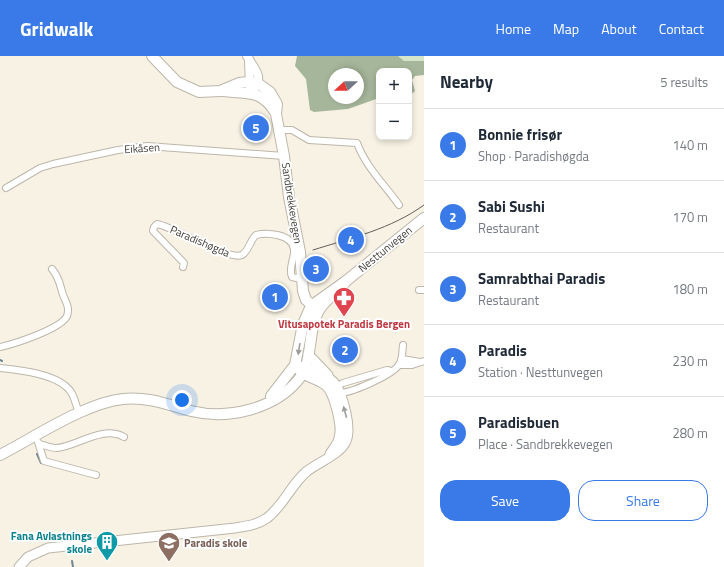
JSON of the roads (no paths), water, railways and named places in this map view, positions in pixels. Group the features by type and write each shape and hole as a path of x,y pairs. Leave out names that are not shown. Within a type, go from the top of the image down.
{"main road":[{"path":"152,56 169,74 187,88 205,92 223,91 251,93 264,98 276,114"},
{"path":"223,91 239,83 248,82 259,84"},
{"name":"Sandbrekkevegen","path":"259,84 270,92 277,104 276,114 280,130 291,208 300,252 301,279 304,297 315,308"},
{"name":"Nesttunvegen","path":"295,366 303,324 315,308 346,280 424,218"},
{"path":"0,455 37,440 79,413 102,403 124,398 141,398 157,401 207,414 240,412 264,404 280,396 303,373 308,354 315,308"},
{"path":"19,567 28,557 48,548 216,530 256,524 274,511 301,477 330,456 339,438 341,430 334,388 308,354"},
{"path":"264,404 282,384 295,366 303,373 334,388"}],"street":[{"path":"248,57 248,82 251,93"},
{"path":"248,57 257,70 259,84 251,93"},
{"path":"280,130 292,130 309,140 356,143 372,172 399,205"},
{"name":"Eikåsen","path":"6,188 40,168 53,164 118,150 147,146 284,156"},
{"name":"Paradishøgda","path":"182,266 184,263 153,231 154,226 157,224 169,227 225,252 238,256 245,252 256,235 272,234 281,236 290,242 294,249 291,268 292,277 301,279"},
{"path":"0,347 18,342 56,326 66,316 68,310 66,301 58,276 52,269"},
{"path":"334,388 387,370 392,371 399,365 402,359 403,345"},
{"path":"402,359 422,361"},
{"path":"399,365 412,365 422,361"},
{"path":"0,368 22,370 62,384 71,392 79,413"},
{"path":"37,440 57,448 99,435 116,434 124,437"},
{"path":"37,440 44,461 96,475"}],"waterway":[{"path":"37,454 41,463"},
{"path":"72,561 73,567"}],"tram line":[{"path":"313,250 384,227 424,205"}],"place":[{"name":"Paradisbuen","path":"256,128"},
{"name":"Paradis","path":"351,240"},
{"name":"Samrabthai Paradis","path":"316,269"},
{"name":"Bonnie frisør","path":"275,297"},
{"name":"Vitusapotek Paradis Bergen","path":"344,318"},
{"name":"Sabi Sushi","path":"345,350"},
{"name":"Fana Avlastnings skole","path":"107,562"},
{"name":"Paradis skole","path":"169,562"}]}
